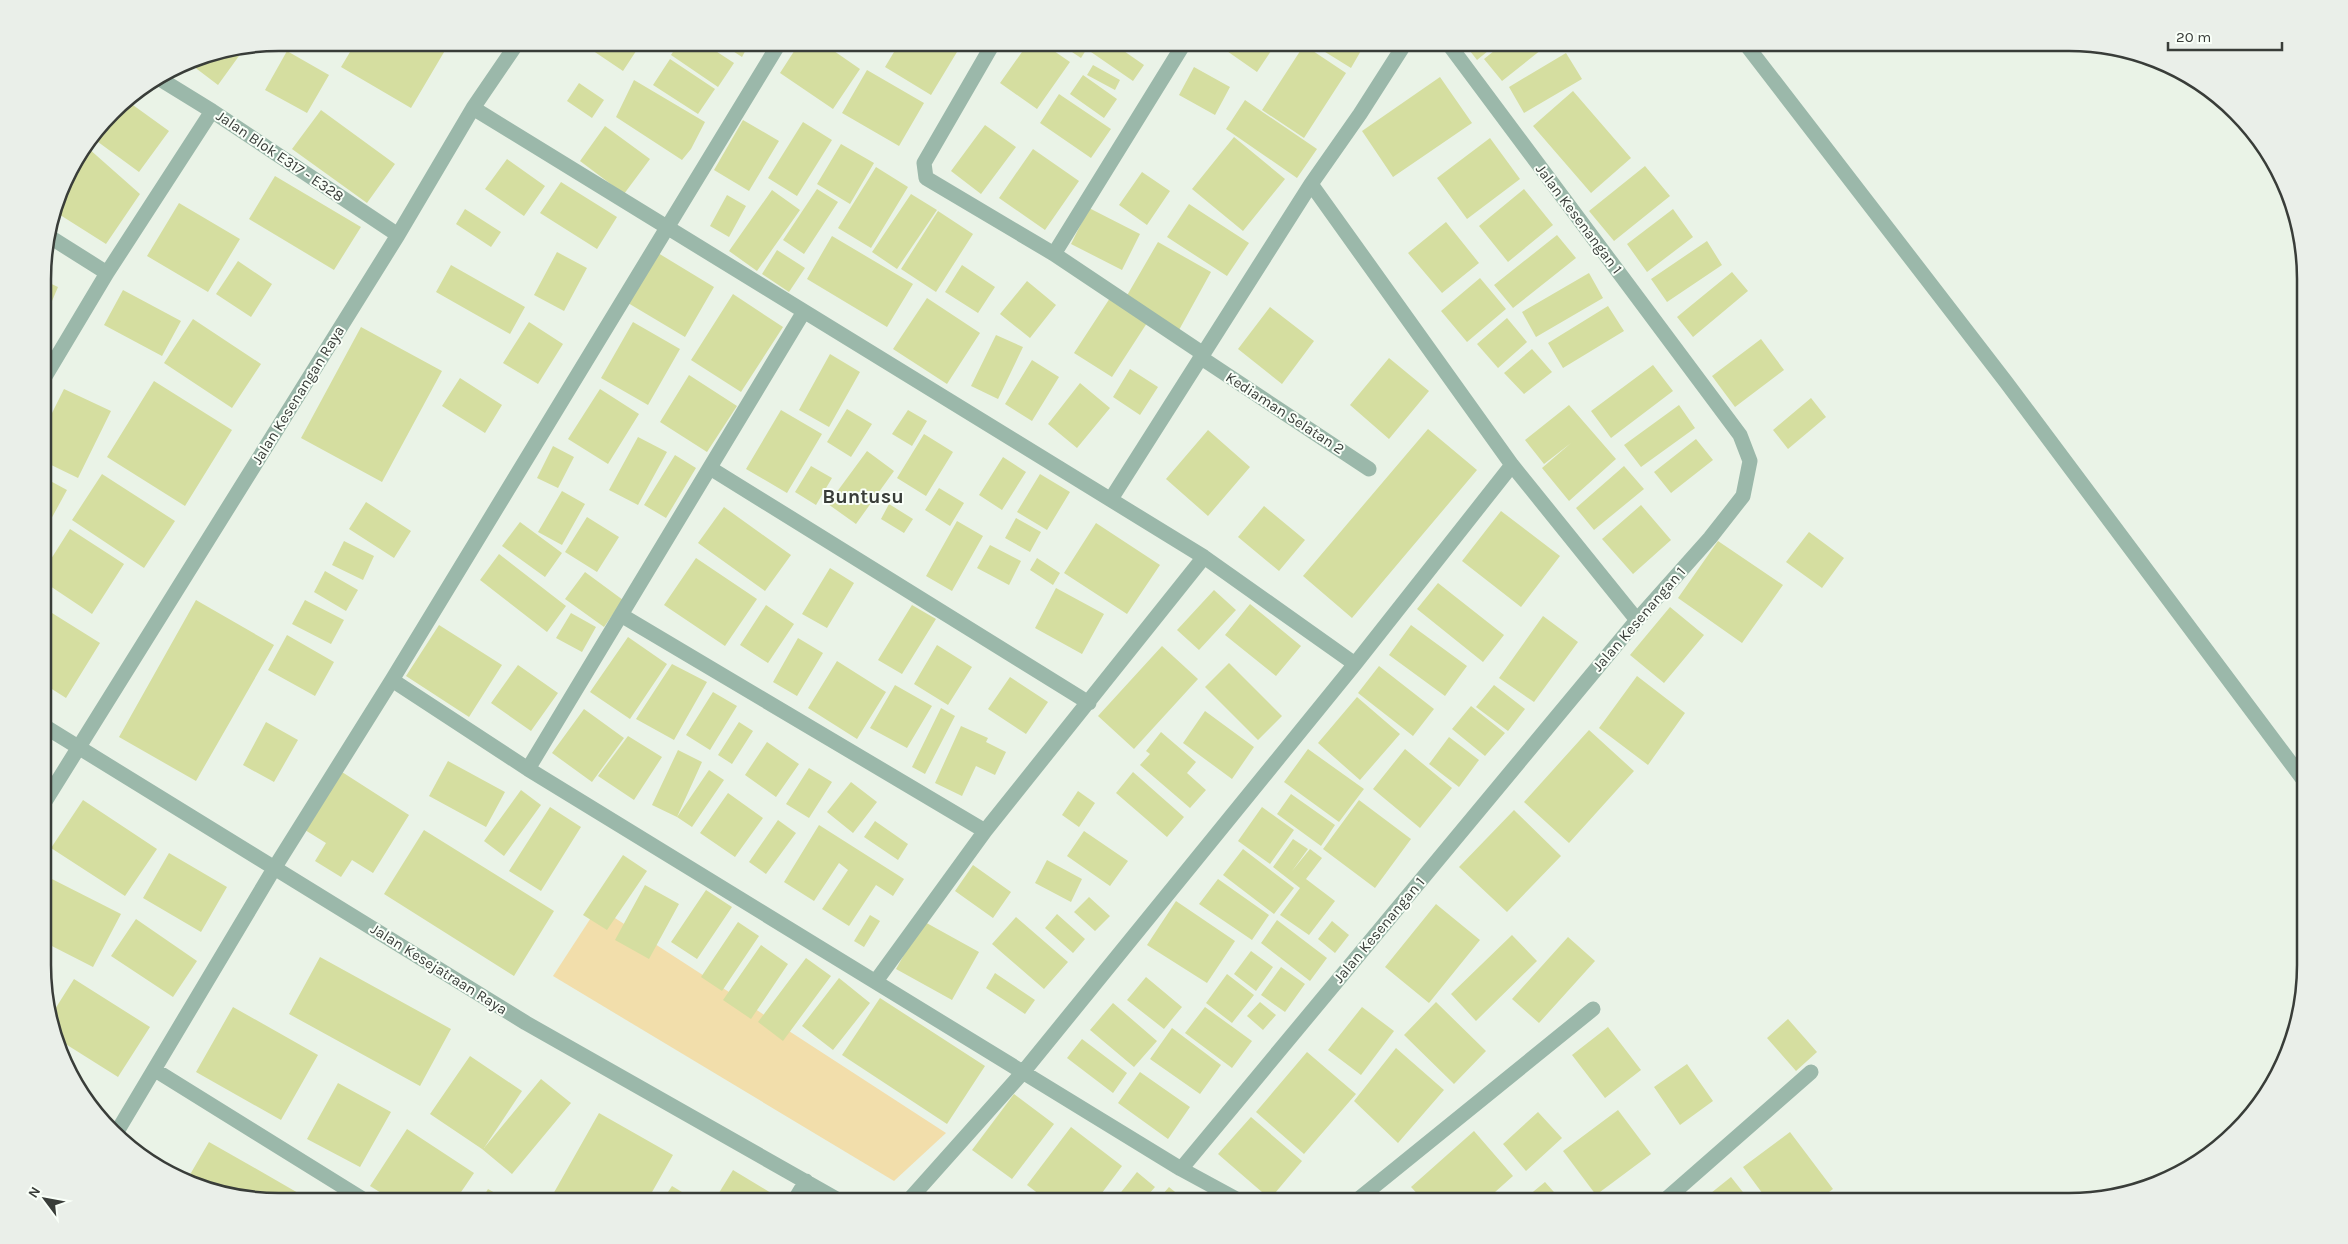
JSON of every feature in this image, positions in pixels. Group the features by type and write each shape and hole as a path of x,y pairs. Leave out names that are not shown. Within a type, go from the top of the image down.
{"street":[{"name":"Jalan Kesenangan Raya","path":"51,791 398,236 473,108 512,51"},
{"path":"120,1127 275,867 392,680 775,51"},
{"name":"Kediaman Selatan 2","path":"989,51 931,149 924,164 926,178 1054,254 1369,469"},
{"path":"1054,254 1179,51"},
{"path":"1111,500 1311,184 1360,114 1400,51"},
{"name":"Jalan Kesenangan 1","path":"1181,1169 1637,620 1743,496 1750,461 1740,435 1454,51"},
{"path":"1751,51 2006,382 2297,771"},
{"name":"Jalan Blok E317 - E328","path":"165,82 212,111 398,236"},
{"path":"473,108 668,226 803,313 1204,557 1355,664"},
{"path":"51,367 108,273 212,111"},
{"path":"1311,184 1512,465 1637,620"},
{"path":"55,240 108,273"},
{"path":"528,769 803,313"},
{"path":"915,1193 1024,1071 1355,664 1512,465"},
{"path":"710,468 1089,704"},
{"path":"876,981 985,831 1089,704 1204,557"},
{"path":"621,615 985,831"},
{"path":"392,680 528,769 1024,1071 1181,1169 1225,1193"},
{"name":"Jalan Kesejatraan Raya","path":"51,731 526,1023 826,1193"},
{"path":"1366,1193 1593,1009"},
{"path":"155,1070 352,1193"},
{"path":"1673,1193 1811,1072"},
{"path":"799,1193 806,1181"}],"shaded area":[{"path":"598,907 946,1133 894,1181 553,976"}],"building":[{"path":"287,51 329,75 307,113 265,90"},
{"path":"351,51 445,51 411,108 341,67"},
{"path":"593,51 636,51 623,71"},
{"path":"673,51 716,51 734,63 718,87 671,55"},
{"path":"733,51 745,51 742,57"},
{"path":"794,51 834,51 860,69 833,109 780,73"},
{"path":"895,51 958,51 931,95 885,67"},
{"path":"1023,51 1054,51 1070,62 1037,109 1000,83"},
{"path":"1070,51 1085,51 1081,58"},
{"path":"1124,51 1144,65 1133,81 1091,52"},
{"path":"1227,51 1271,51 1257,72"},
{"path":"1300,51 1313,51 1346,73 1304,138 1262,110"},
{"path":"1324,51 1361,51 1351,68"},
{"path":"1470,51 1488,51 1477,60"},
{"path":"1494,51 1540,51 1502,81 1484,59"},
{"path":"1566,53 1582,79 1524,113 1509,87"},
{"path":"240,55 218,85 195,68 220,59"},
{"path":"670,59 715,89 698,114 653,85"},
{"path":"1093,65 1120,80 1115,90 1087,75"},
{"path":"1194,67 1230,87 1215,115 1179,95"},
{"path":"867,70 924,103 899,146 842,113"},
{"path":"1083,75 1117,99 1104,118 1070,94"},
{"path":"1440,77 1472,123 1393,177 1362,131"},
{"path":"634,80 705,122 691,149 682,160 616,117"},
{"path":"579,83 604,100 592,118 567,101"},
{"path":"1573,91 1631,158 1591,193 1533,126"},
{"path":"1059,94 1111,129 1091,158 1040,123"},
{"path":"1245,100 1317,149 1297,178 1226,129"},
{"path":"133,105 169,131 139,172 98,142 118,118"},
{"path":"321,110 395,164 367,203 292,149"},
{"path":"743,120 779,141 749,191 714,170"},
{"path":"803,122 832,140 797,196 768,178"},
{"path":"985,125 1016,147 981,194 951,171"},
{"path":"605,126 650,159 624,194 580,161"},
{"path":"1234,137 1285,179 1243,231 1192,189"},
{"path":"1490,138 1520,179 1467,219 1437,178"},
{"path":"841,144 874,163 850,204 817,184"},
{"path":"1033,149 1079,181 1045,230 999,198"},
{"path":"91,151 140,194 106,244 60,215 75,179"},
{"path":"507,159 545,186 524,216 485,189"},
{"path":"1645,166 1670,196 1614,241 1589,211"},
{"path":"876,167 908,187 871,248 838,228"},
{"path":"1142,172 1170,191 1147,225 1119,205"},
{"path":"275,176 361,227 334,270 249,219"},
{"path":"561,182 617,217 597,249 540,213"},
{"path":"817,189 838,202 804,254 783,240"},
{"path":"1524,189 1553,225 1508,262 1479,226"},
{"path":"772,190 800,210 757,271 729,251"},
{"path":"911,194 937,210 897,269 872,252"},
{"path":"727,195 746,206 729,237 710,226"},
{"path":"179,203 240,239 208,292 147,256"},
{"path":"1189,204 1249,243 1227,276 1167,237"},
{"path":"1089,208 1140,234 1122,270 1071,244"},
{"path":"465,209 501,232 491,247 456,224"},
{"path":"1673,209 1693,237 1647,272 1627,244"},
{"path":"938,211 973,234 936,292 901,269"},
{"path":"1446,222 1479,263 1442,293 1408,253"},
{"path":"1557,235 1576,258 1513,308 1494,285"},
{"path":"832,236 913,284 887,327 807,279"},
{"path":"1707,241 1722,265 1667,302 1651,279"},
{"path":"1158,242 1211,272 1179,330 1125,299"},
{"path":"777,250 805,268 789,292 762,274"},
{"path":"557,252 587,268 564,311 534,295"},
{"path":"658,253 714,287 685,337 628,303"},
{"path":"238,261 272,284 251,317 216,294"},
{"path":"451,265 525,307 510,334 436,292"},
{"path":"962,265 995,287 978,313 945,292"},
{"path":"1732,272 1748,291 1693,337 1677,317"},
{"path":"1589,273 1603,298 1536,337 1522,312"},
{"path":"1480,278 1506,309 1467,342 1441,311"},
{"path":"1027,281 1056,305 1030,338 1000,314"},
{"path":"51,284 58,287 51,303"},
{"path":"123,290 181,321 162,356 104,325"},
{"path":"733,294 783,327 741,392 691,360"},
{"path":"927,298 980,333 947,384 893,349"},
{"path":"1110,298 1147,323 1112,377 1074,353"},
{"path":"1608,306 1624,331 1563,368 1548,343"},
{"path":"1270,307 1314,341 1282,384 1238,349"},
{"path":"1507,318 1527,342 1498,368 1477,344"},
{"path":"193,319 261,364 232,408 164,363"},
{"path":"529,322 563,344 538,384 503,363"},
{"path":"633,322 680,349 648,405 601,378"},
{"path":"361,327 442,371 382,482 301,438"},
{"path":"996,335 1023,347 998,399 971,386"},
{"path":"1761,339 1784,370 1735,407 1712,376"},
{"path":"1532,349 1552,372 1524,394 1504,373"},
{"path":"830,354 860,372 829,427 799,410"},
{"path":"1389,358 1429,391 1389,439 1350,405"},
{"path":"1032,360 1059,377 1032,421 1005,404"},
{"path":"1653,365 1673,391 1611,438 1591,411"},
{"path":"1130,369 1158,387 1140,415 1113,397"},
{"path":"689,375 737,406 707,452 660,422"},
{"path":"460,378 502,405 485,433 442,406"},
{"path":"154,381 232,430 185,506 107,457"},
{"path":"1080,383 1110,408 1077,448 1048,424"},
{"path":"64,389 111,411 78,478 51,465 51,415"},
{"path":"600,389 639,414 608,464 568,439"},
{"path":"1811,398 1826,417 1788,449 1773,430"},
{"path":"1569,405 1616,459 1569,501 1542,468 1571,443 1544,464 1525,440"},
{"path":"1679,405 1695,428 1641,467 1624,445"},
{"path":"847,409 872,424 851,457 827,442"},
{"path":"781,410 822,434 787,493 746,469"},
{"path":"908,410 927,421 912,446 892,434"},
{"path":"1428,429 1477,470 1352,618 1303,576"},
{"path":"1208,430 1250,467 1208,516 1166,479"},
{"path":"924,434 953,452 926,496 897,478"},
{"path":"638,437 667,452 638,505 609,490"},
{"path":"1696,439 1713,460 1671,493 1654,472"},
{"path":"553,446 574,457 558,488 537,478"},
{"path":"867,451 894,471 856,524 828,504"},
{"path":"675,455 696,468 666,518 644,505"},
{"path":"1003,457 1026,472 1002,510 979,495"},
{"path":"811,466 832,478 816,505 795,492"},
{"path":"1624,466 1644,489 1594,530 1576,508"},
{"path":"102,474 175,521 144,568 72,520"},
{"path":"1040,474 1070,492 1047,530 1017,512"},
{"path":"51,481 67,490 51,519"},
{"path":"939,488 964,503 950,526 925,510"},
{"path":"562,491 585,504 562,545 538,532"},
{"path":"366,502 411,531 394,558 349,529"},
{"path":"889,504 913,519 904,533 881,519"},
{"path":"1641,505 1671,540 1633,574 1602,539"},
{"path":"1264,506 1305,540 1279,571 1238,537"},
{"path":"724,507 791,555 765,591 698,543"},
{"path":"1501,511 1560,556 1521,607 1462,561"},
{"path":"587,517 619,537 597,572 565,552"},
{"path":"1016,518 1041,532 1030,552 1005,538"},
{"path":"957,521 983,536 952,591 926,576"},
{"path":"520,522 562,553 545,577 502,546"},
{"path":"1096,523 1160,565 1127,614 1064,573"},
{"path":"70,529 124,564 92,614 51,587 51,559"},
{"path":"1809,532 1844,558 1822,588 1786,562"},
{"path":"344,541 374,556 363,580 332,565"},
{"path":"1718,541 1783,585 1742,643 1678,598"},
{"path":"990,545 1021,561 1009,585 977,568"},
{"path":"499,554 566,606 547,632 480,580"},
{"path":"696,558 757,599 725,646 664,605"},
{"path":"1037,558 1060,573 1053,585 1030,570"},
{"path":"830,568 854,583 827,628 802,614"},
{"path":"325,571 358,590 346,611 314,592"},
{"path":"585,572 623,600 604,627 565,599"},
{"path":"1438,583 1504,635 1483,662 1417,609"},
{"path":"1056,588 1104,614 1082,654 1035,628"},
{"path":"1214,590 1236,610 1199,650 1177,630"},
{"path":"196,600 274,645 196,781 119,737"},
{"path":"305,600 344,620 331,644 292,624"},
{"path":"1250,604 1301,646 1276,676 1225,635"},
{"path":"766,605 794,624 768,663 740,645"},
{"path":"912,605 936,619 902,674 878,660"},
{"path":"1670,607 1704,635 1664,683 1630,655"},
{"path":"51,612 100,643 66,698 51,688"},
{"path":"571,613 596,627 582,652 556,638"},
{"path":"1543,616 1578,642 1534,702 1499,678"},
{"path":"439,625 502,665 469,717 406,676"},
{"path":"1411,625 1467,666 1445,696 1389,655"},
{"path":"287,635 334,662 315,696 268,670"},
{"path":"628,637 667,664 630,719 590,692"},
{"path":"798,638 823,653 797,696 773,682"},
{"path":"937,645 972,667 948,705 914,684"},
{"path":"1162,646 1198,679 1134,749 1098,716"},
{"path":"837,661 886,692 857,739 808,708"},
{"path":"1229,663 1282,716 1258,740 1205,687"},
{"path":"672,664 707,682 674,740 636,719"},
{"path":"518,665 558,693 531,731 491,703"},
{"path":"1379,666 1434,709 1413,736 1358,693"},
{"path":"1637,676 1685,713 1648,765 1599,728"},
{"path":"1010,677 1048,702 1026,734 988,709"},
{"path":"895,685 932,706 907,748 870,728"},
{"path":"1494,685 1525,709 1508,731 1476,707"},
{"path":"713,692 737,706 710,750 686,735"},
{"path":"1357,697 1400,734 1360,780 1318,743"},
{"path":"1471,706 1505,733 1485,756 1452,729"},
{"path":"941,708 955,716 925,774 912,767"},
{"path":"584,709 624,738 592,782 552,753"},
{"path":"1205,711 1254,747 1232,779 1183,743"},
{"path":"266,722 298,740 274,782 243,765"},
{"path":"739,722 753,731 732,764 718,755"},
{"path":"961,726 988,738 986,742 1006,752 995,775 976,766 962,796 935,783"},
{"path":"1589,730 1634,771 1569,843 1524,802"},
{"path":"1161,732 1196,762 1187,773 1206,790 1190,808 1140,765 1150,754 1146,751"},
{"path":"628,736 662,757 634,800 598,776"},
{"path":"1449,737 1479,760 1459,787 1429,764"},
{"path":"767,742 799,764 776,797 745,775"},
{"path":"1308,749 1364,789 1339,822 1284,782"},
{"path":"1405,749 1452,788 1420,828 1373,789"},
{"path":"678,750 702,762 677,817 652,805"},
{"path":"448,761 505,792 486,827 429,796"},
{"path":"809,768 832,782 809,818 786,804"},
{"path":"709,770 724,780 692,827 677,817"},
{"path":"342,772 409,815 373,873 352,860 341,877 315,861 326,843 305,830"},
{"path":"1133,772 1184,817 1167,837 1116,793"},
{"path":"851,782 877,802 853,833 827,812"},
{"path":"521,790 541,805 504,856 484,841"},
{"path":"1078,791 1095,803 1079,827 1062,815"},
{"path":"728,793 763,818 735,857 700,833"},
{"path":"1291,794 1335,825 1321,846 1277,814"},
{"path":"83,800 157,849 125,896 51,848"},
{"path":"1359,800 1411,839 1375,888 1323,849"},
{"path":"550,807 581,827 541,891 509,871"},
{"path":"1262,807 1294,830 1270,864 1238,841"},
{"path":"1514,810 1561,856 1507,912 1459,867"},
{"path":"778,820 796,833 766,874 749,862"},
{"path":"875,821 908,844 898,860 864,837"},
{"path":"819,825 904,879 893,896 876,885 849,926 822,909 848,870 839,863 814,901 784,882"},
{"path":"424,830 554,911 514,976 384,894"},
{"path":"1084,831 1128,861 1110,886 1067,856"},
{"path":"1293,839 1308,849 1292,871 1310,849 1322,858 1306,879 1335,901 1309,935 1280,915 1300,888 1273,867"},
{"path":"1243,849 1294,888 1274,914 1223,875"},
{"path":"169,853 227,887 201,932 143,898"},
{"path":"623,855 647,871 607,930 583,915"},
{"path":"1047,860 1082,879 1071,902 1035,883"},
{"path":"973,865 1011,892 993,918 955,891"},
{"path":"51,879 121,914 93,967 51,946"},
{"path":"1218,879 1269,915 1252,940 1199,904"},
{"path":"645,885 679,904 649,959 615,940"},
{"path":"706,890 732,907 697,959 671,942"},
{"path":"1089,897 1110,916 1095,931 1074,912"},
{"path":"1176,901 1235,941 1207,983 1147,945"},
{"path":"1436,904 1480,940 1429,1003 1385,967"},
{"path":"1057,914 1085,939 1073,953 1045,928"},
{"path":"870,915 880,921 864,947 854,941"},
{"path":"1016,917 1068,962 1044,989 992,944"},
{"path":"136,919 197,961 173,997 111,956"},
{"path":"1277,920 1327,958 1310,981 1261,943"},
{"path":"923,921 979,952 952,1000 896,969"},
{"path":"1332,921 1349,935 1335,953 1318,939"},
{"path":"738,922 759,936 722,991 701,977"},
{"path":"1512,935 1537,961 1476,1021 1451,994"},
{"path":"1568,937 1595,961 1539,1023 1512,999"},
{"path":"761,945 788,964 751,1019 723,1000"},
{"path":"1251,951 1273,967 1256,991 1234,974"},
{"path":"320,957 451,1029 420,1086 289,1014"},
{"path":"806,958 831,976 783,1041 758,1022"},
{"path":"1281,967 1305,984 1285,1012 1261,995"},
{"path":"995,973 1035,1000 1025,1014 986,988"},
{"path":"1227,974 1254,995 1232,1023 1206,1003"},
{"path":"1146,977 1182,1007 1164,1029 1127,1000"},
{"path":"839,978 870,1003 833,1050 802,1026"},
{"path":"74,979 150,1027 118,1077 66,1044 56,1008"},
{"path":"880,998 985,1066 947,1124 842,1055"},
{"path":"1260,1002 1276,1015 1263,1030 1247,1016"},
{"path":"1436,1002 1486,1051 1454,1084 1404,1035"},
{"path":"1113,1003 1157,1041 1134,1067 1090,1030"},
{"path":"233,1007 318,1055 281,1120 196,1072"},
{"path":"1205,1007 1252,1041 1232,1068 1185,1033"},
{"path":"1362,1007 1394,1031 1361,1075 1328,1050"},
{"path":"1788,1019 1817,1052 1796,1071 1767,1038"},
{"path":"1608,1027 1641,1070 1605,1098 1572,1055"},
{"path":"1172,1028 1221,1065 1200,1094 1150,1059"},
{"path":"1082,1039 1127,1073 1113,1093 1067,1058"},
{"path":"1396,1048 1444,1090 1398,1143 1354,1101"},
{"path":"1307,1052 1356,1094 1304,1154 1256,1112"},
{"path":"470,1056 522,1091 484,1148 541,1079 571,1103 512,1174 482,1149 430,1114"},
{"path":"1687,1064 1713,1101 1680,1125 1654,1087"},
{"path":"1140,1072 1190,1107 1168,1139 1118,1103"},
{"path":"338,1083 391,1112 360,1167 307,1139"},
{"path":"1014,1094 1054,1124 1012,1179 972,1150"},
{"path":"1618,1110 1651,1154 1599,1193 1594,1193 1563,1151"},
{"path":"1538,1112 1562,1138 1526,1171 1503,1144"},
{"path":"599,1113 673,1155 652,1193 554,1193"},
{"path":"1251,1117 1302,1161 1275,1193 1263,1193 1218,1154"},
{"path":"1071,1127 1122,1166 1102,1193 1038,1193 1027,1185"},
{"path":"407,1129 474,1173 460,1193 381,1193 370,1186"},
{"path":"1474,1131 1513,1176 1494,1193 1417,1193 1411,1187"},
{"path":"1790,1132 1833,1189 1828,1193 1762,1193 1743,1167"},
{"path":"209,1142 298,1193 250,1191 220,1185 190,1174"},
{"path":"733,1170 771,1193 719,1193"},
{"path":"1137,1172 1155,1187 1150,1193 1120,1193"},
{"path":"1731,1177 1744,1193 1711,1193"},
{"path":"1545,1182 1555,1193 1532,1193"},
{"path":"672,1186 684,1193 667,1193"},
{"path":"1169,1187 1176,1193 1164,1193"},
{"path":"488,1189 495,1193 486,1193"}],"district":[{"name":"Buntusu","path":"863,496"}]}
